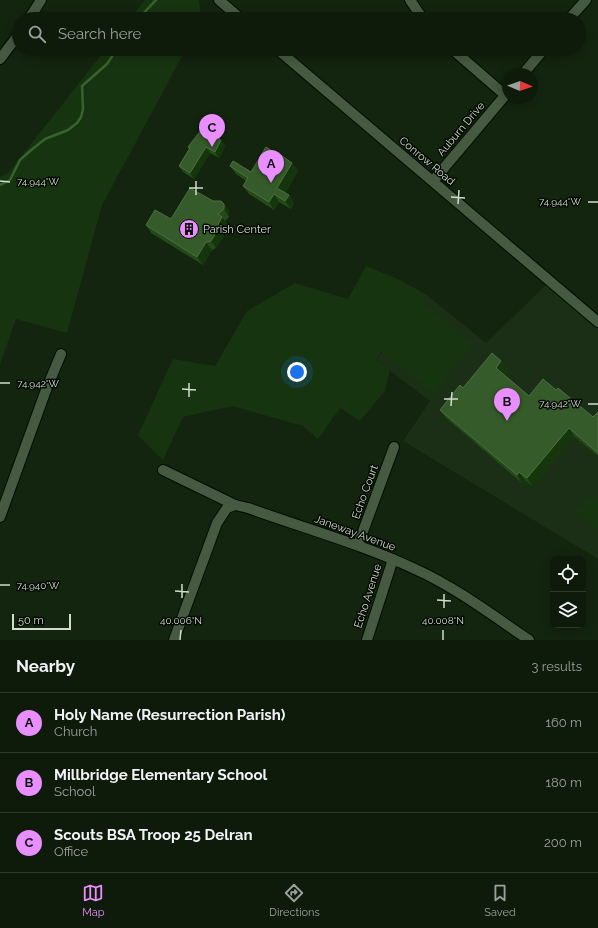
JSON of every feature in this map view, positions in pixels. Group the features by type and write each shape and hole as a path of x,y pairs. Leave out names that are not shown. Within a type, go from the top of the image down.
{"street":[{"path":"33,12 41,0"},
{"path":"219,0 233,12"},
{"path":"410,0 418,12"},
{"path":"574,12 581,2"},
{"path":"0,59 12,43"},
{"name":"Conrow Road","path":"285,56 598,322"},
{"path":"460,56 502,91"},
{"path":"528,68 538,56"},
{"name":"Auburn Drive","path":"433,181 502,99"},
{"path":"0,517 46,390 61,354"},
{"name":"Echo Court","path":"358,545 394,447"},
{"name":"Janeway Avenue","path":"163,470 235,505 358,545 393,559 442,583 529,640"},
{"path":"174,640 217,523 227,508 235,505"},
{"name":"Echo Avenue","path":"366,640 393,559"}],"shaded area":[{"path":"145,0 199,0 200,12 136,12"},
{"path":"100,56 182,56 102,205 67,333 16,319 0,364 0,177 9,172"},
{"path":"366,266 398,279 427,295 422,302 473,344 433,393 382,351 376,360 390,370 385,391 360,421 340,408 318,439 303,426 232,406 183,417 163,460 138,435 173,359 215,366 247,311 295,283 348,299"},
{"path":"550,281 598,322 598,559 403,441 430,401 376,360 427,295 486,343"},
{"path":"593,494 598,498 598,527 595,530 576,512"}],"building":[{"path":"202,129 221,140 215,152 206,147 190,173 179,166 190,148 188,147"},
{"path":"266,147 292,163 277,188 289,195 285,201 274,194 269,202 243,186 248,178 230,166 233,161 251,172"},
{"name":"Parish Center","path":"190,188 213,201 221,201 224,204 224,209 218,214 222,217 218,224 219,228 211,241 206,242 197,257 146,225 155,210 171,219"},
{"path":"492,353 501,361 496,368 529,396 543,379 556,390 558,388 593,417 598,412 598,453 569,428 527,478 519,472 517,475 440,410 460,385 463,388"}],"waterway":[{"path":"145,12 156,0"},
{"path":"0,185 10,180 20,160 30,151 45,139 68,130 77,123 81,117 83,109 82,86 107,64 112,56"}],"place":[{"name":"Scouts BSA Troop 25 Delran","path":"212,147"},
{"name":"Holy Name (Resurrection Parish)","path":"271,183"},
{"name":"Parish Center","path":"189,229"},
{"name":"Millbridge Elementary School","path":"507,421"}]}
